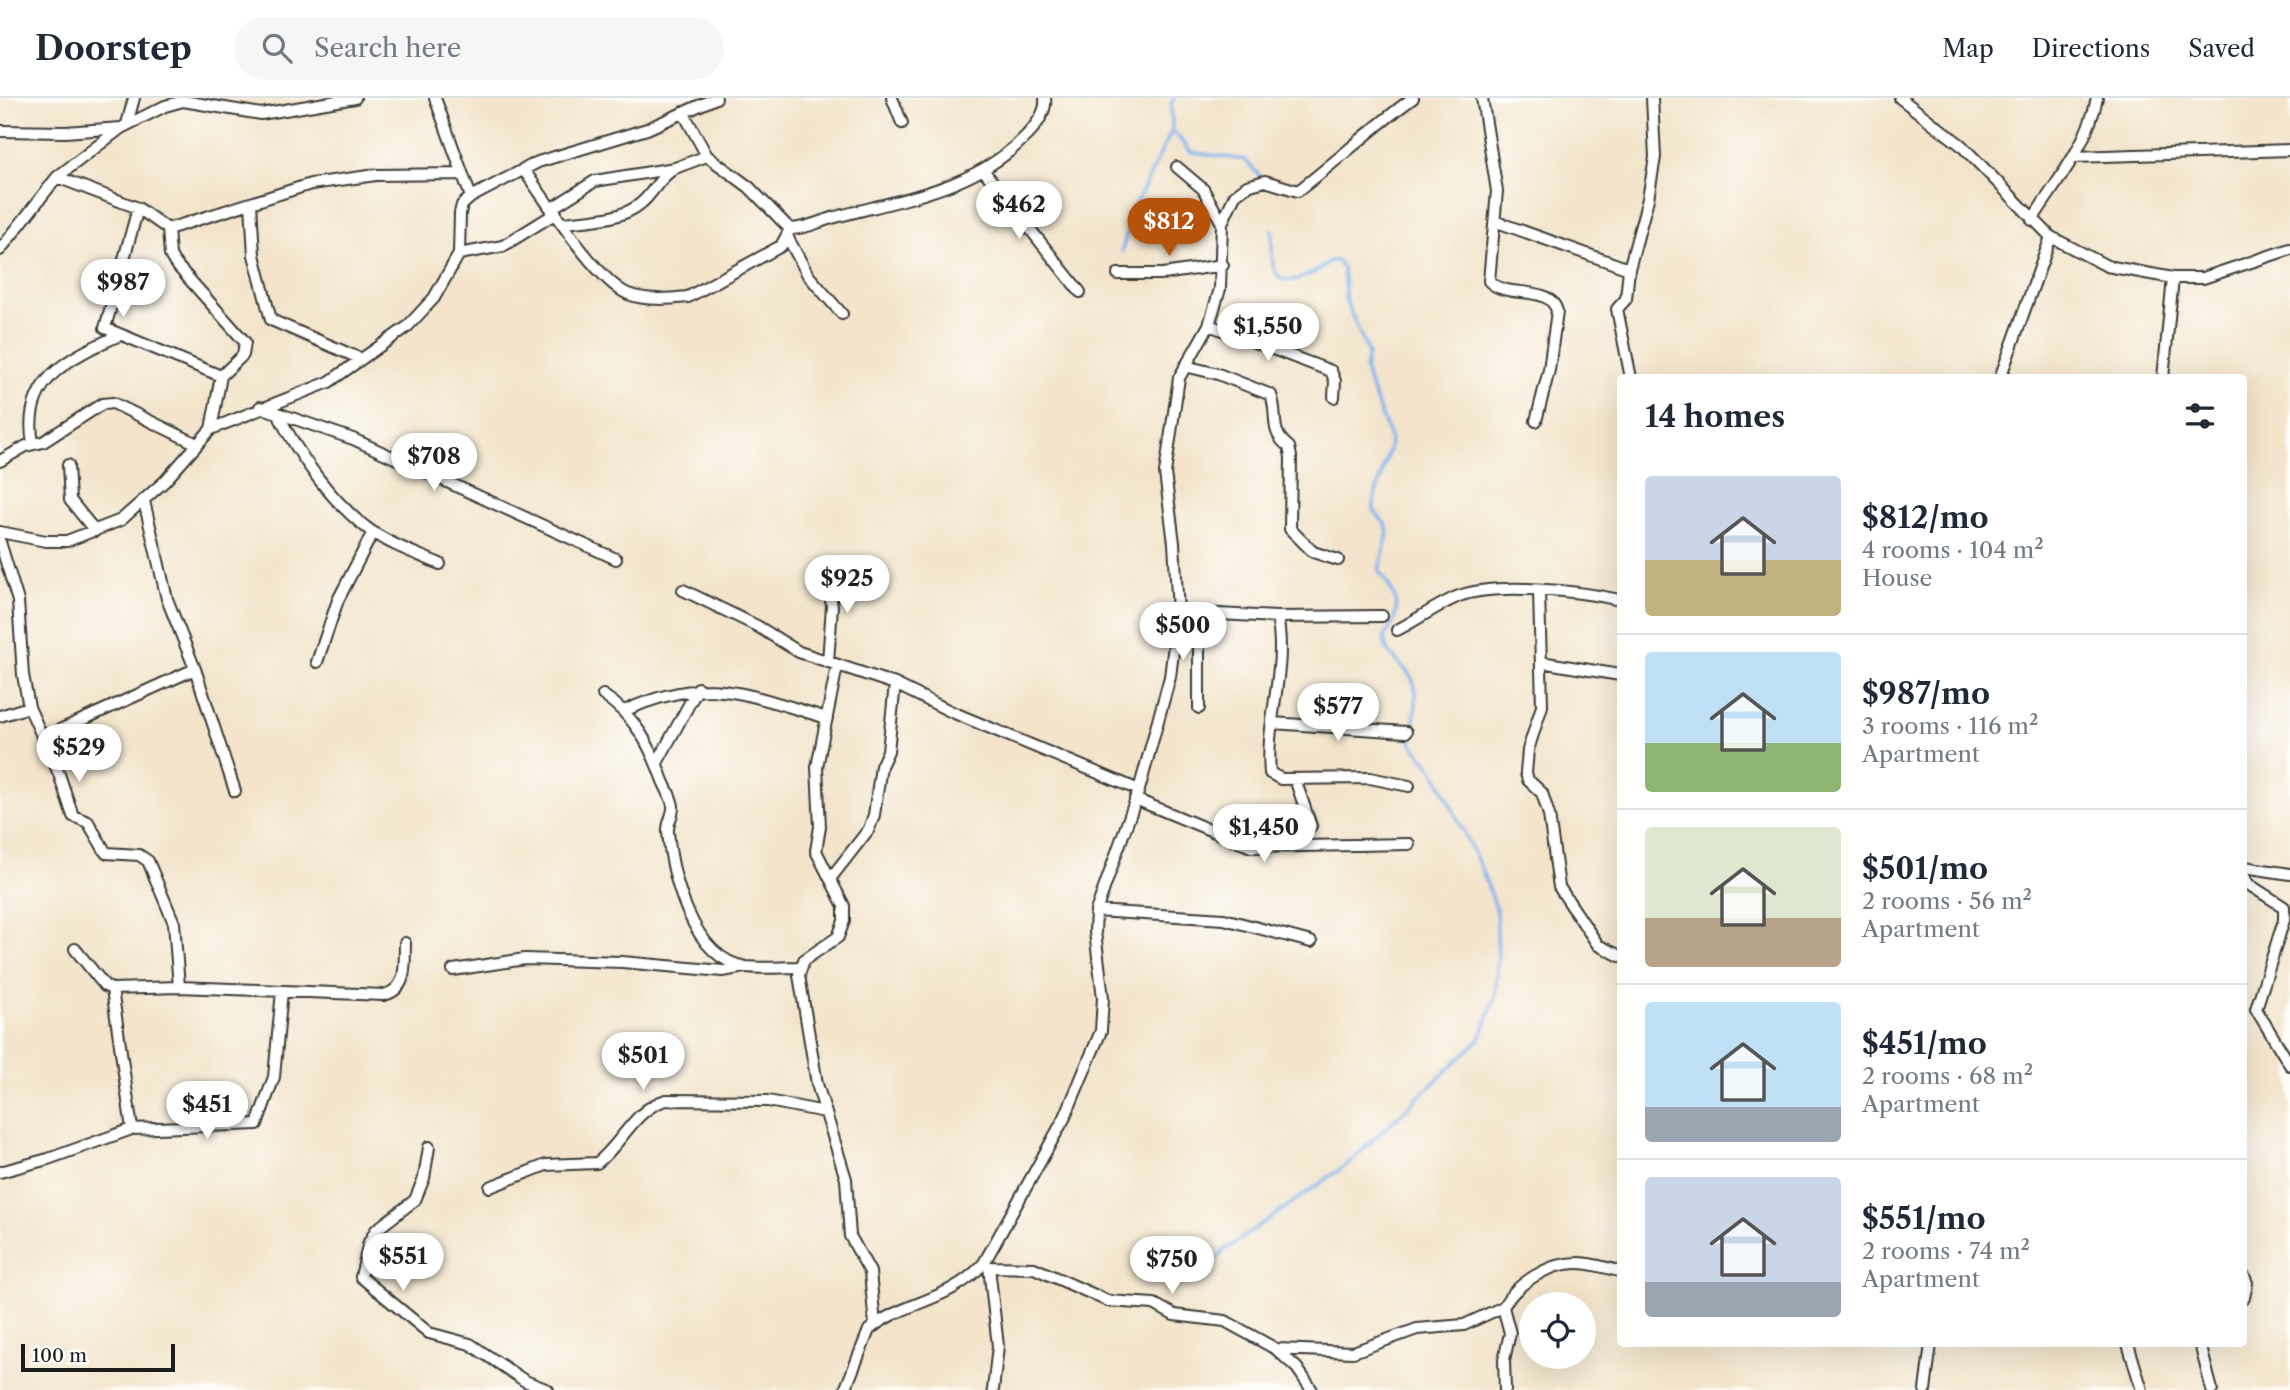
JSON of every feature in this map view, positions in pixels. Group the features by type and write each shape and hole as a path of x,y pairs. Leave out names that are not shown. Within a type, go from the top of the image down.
{"street":[{"path":"124,126 134,98"},
{"path":"0,250 57,177 124,126 183,101 261,114 324,101 355,98"},
{"path":"435,98 471,197"},
{"path":"0,532 46,541 67,541 121,520 144,501 195,443 211,429 260,407 329,382 407,327 434,298 459,254 460,213 462,205 471,197 523,169 610,138 647,129 716,98"},
{"path":"892,98 902,124"},
{"path":"523,169 603,274 629,294 642,297 688,297 781,246 789,234 912,199 984,171 1010,153 1036,126 1046,104 1045,98"},
{"path":"845,1390 865,1335 874,1325 945,1294 987,1265 1065,1117 1101,1031 1103,998 1095,932 1096,911 1137,794 1170,677 1178,612 1174,543 1164,473 1172,411 1185,366 1209,325 1220,289 1223,265 1222,223 1235,195 1247,187 1265,181 1298,191 1338,160 1370,129 1413,98"},
{"path":"1482,98 1497,191 1497,222 1489,281 1510,292 1547,297 1555,302 1557,311 1549,370 1536,421"},
{"path":"1630,374 1617,309 1626,299 1629,269 1648,200 1655,157 1652,98"},
{"path":"1900,98 1961,145 2051,237 2107,265 2173,278 2222,274 2272,253 2290,249"},
{"path":"2032,220 2074,157 2091,125 2097,98"},
{"path":"683,111 707,156 749,187 789,234 808,275 842,314"},
{"path":"0,131 65,132 124,126"},
{"path":"2074,157 2290,150"},
{"path":"459,254 503,246 595,181 674,168 707,156"},
{"path":"1177,167 1203,189 1222,223"},
{"path":"564,223 603,217 634,208 662,176 674,168"},
{"path":"984,171 1080,292"},
{"path":"168,229 311,184 350,177 462,173"},
{"path":"57,177 138,208 168,229"},
{"path":"251,204 254,255 271,320 360,359"},
{"path":"138,208 104,325 120,335 221,376"},
{"path":"1497,222 1629,269"},
{"path":"168,229 170,255 174,262 245,342 243,355 221,376 211,429"},
{"path":"2001,374 2051,237"},
{"path":"1118,274 1183,272 1223,265"},
{"path":"2163,374 2173,278"},
{"path":"1209,325 1331,370 1335,381 1334,397"},
{"path":"33,443 31,421 50,374 75,355 120,335"},
{"path":"1185,366 1218,374 1271,396 1273,426 1280,440 1289,447 1291,457 1290,529 1313,552 1338,560"},
{"path":"0,461 33,443 43,442 102,404 113,403 195,443"},
{"path":"260,407 353,439 616,559"},
{"path":"276,412 293,443 326,485 373,532 440,564"},
{"path":"68,465 70,500 95,531"},
{"path":"144,501 167,599 195,669 235,791"},
{"path":"317,662 338,600 373,532"},
{"path":"0,542 18,601 23,674 29,707 41,737 59,774 73,816 88,821 103,851 139,856 148,861 174,923 179,987"},
{"path":"826,570 832,606 833,664 827,718 817,767 820,828 816,851 844,906 843,931 804,960 800,967 810,1050 825,1112 846,1179 850,1236 870,1272 874,1325"},
{"path":"683,590 757,626 799,652 895,684 1240,844 1265,848 1409,844"},
{"path":"1539,591 1542,706 1528,750 1528,779 1542,793 1549,814 1559,887 1598,946 1617,955"},
{"path":"1397,630 1440,606 1473,592 1569,592 1617,600"},
{"path":"1178,612 1277,617 1382,616"},
{"path":"1195,613 1199,644 1199,708"},
{"path":"1277,617 1282,642 1272,723 1270,773 1281,779 1370,778 1409,786"},
{"path":"1541,662 1617,675"},
{"path":"41,737 195,669"},
{"path":"830,879 869,829 874,815 881,766 888,751 895,684"},
{"path":"624,711 659,695 698,688 729,690 827,718"},
{"path":"657,763 698,688"},
{"path":"603,695 624,711 646,738 657,763 673,807 667,827 671,866 690,916 699,933 721,955 744,967"},
{"path":"0,716 29,707"},
{"path":"1272,723 1406,732"},
{"path":"1286,846 1311,826 1295,779"},
{"path":"2247,867 2290,874"},
{"path":"2247,882 2284,907 2284,920 2256,1009 2290,1065"},
{"path":"1096,911 1224,919 1311,942"},
{"path":"75,949 105,986 111,989 179,987 352,995 391,993 403,981 405,943"},
{"path":"453,970 525,960 622,962 723,971 744,967 800,967"},
{"path":"111,989 132,1129"},
{"path":"0,1172 48,1159 132,1129 257,1124 274,1077 282,991"},
{"path":"490,1187 546,1165 597,1163 643,1112 653,1103 666,1100 768,1101 825,1112"},
{"path":"429,1147 424,1178 415,1200 376,1230 369,1242 361,1277 429,1333 470,1344 525,1381 548,1390"},
{"path":"1276,1349 1353,1352 1417,1329 1464,1325 1503,1307 1522,1284 1567,1265 1576,1263 1617,1270"},
{"path":"987,1265 1034,1268 1108,1301 1154,1304 1174,1315 1225,1321 1276,1349 1297,1368 1312,1390"},
{"path":"987,1265 998,1346 993,1390"},
{"path":"1503,1307 1510,1333 1504,1360 1505,1390"},
{"path":"1925,1390 1931,1347"},
{"path":"2129,1347 2142,1390"},
{"path":"2201,1347 2212,1390"}],"waterway":[{"path":"1122,251 1132,212 1172,130 1171,104 1174,98"},
{"path":"1172,130 1191,152 1245,160 1260,176"},
{"path":"1201,1276 1226,1249 1349,1163 1480,1039 1495,997 1498,955 1496,908 1481,868 1435,772 1411,742 1416,700 1414,684 1385,644 1384,637 1394,620 1396,604 1379,571 1388,533 1386,525 1374,511 1374,500 1389,450 1390,437 1365,369 1368,353 1346,301 1343,268 1337,261 1330,261 1301,278 1285,280 1274,269 1272,230"}]}
